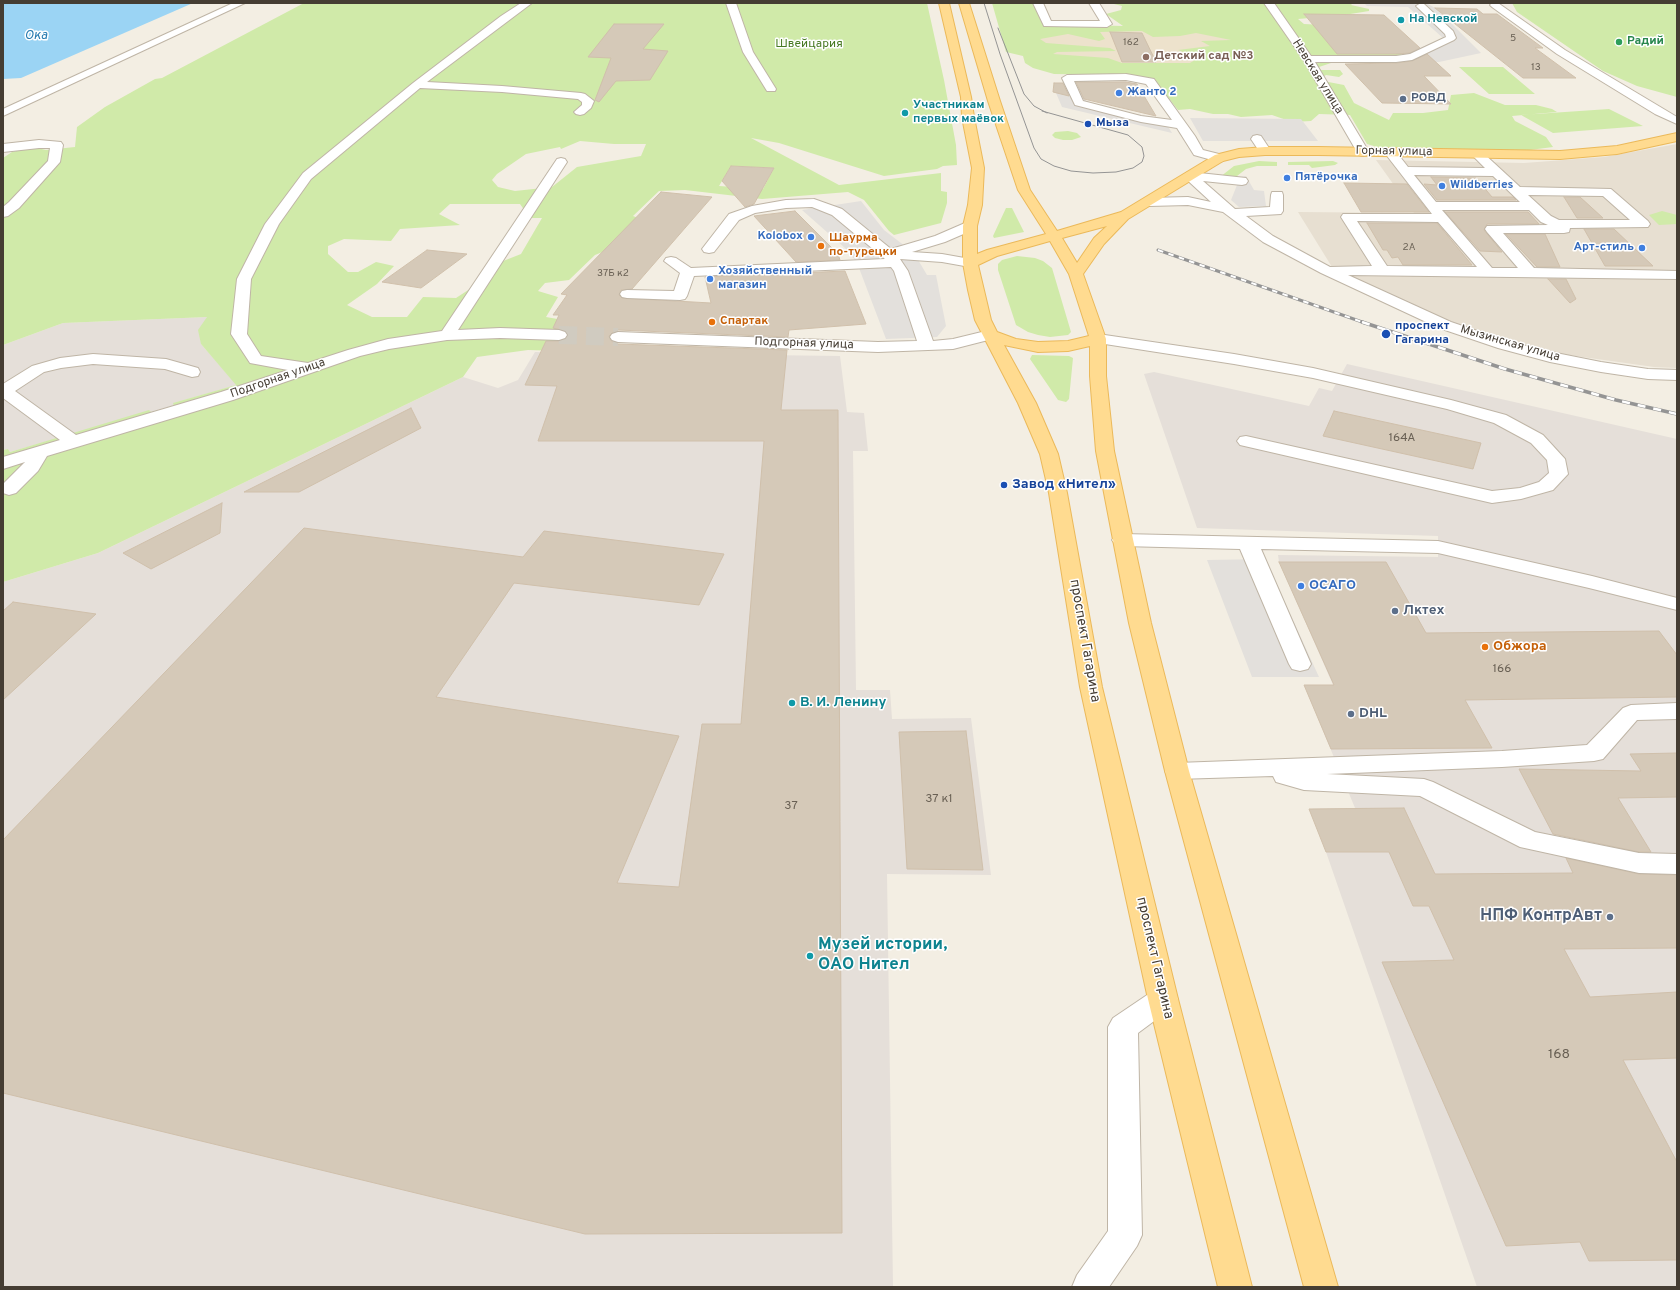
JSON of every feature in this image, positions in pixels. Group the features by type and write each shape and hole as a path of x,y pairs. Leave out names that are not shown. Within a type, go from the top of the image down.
{"main road":[{"name":"проспект Гагарина","path":"944,3 966,97 968,117 978,168 975,205 970,226 970,263 982,320 1027,403 1049,454 1058,493 1091,687 1163,998 1235,1287"},
{"path":"964,3 1024,190 1054,236 1076,274 1098,339 1098,376 1105,451 1140,623 1177,771 1321,1287"},
{"name":"Горная улица","path":"992,253 1126,215 1219,158 1265,151 1560,155 1597,153 1677,137"},
{"path":"1040,215 1063,218 1112,220"},
{"name":"Горная улица","path":"1076,274 1099,241 1126,215"},
{"path":"970,263 992,253 1022,250 1047,255 1076,274"},
{"path":"990,335 1013,343 1038,347 1068,346 1098,339"}],"street":[{"path":"3,113 240,3"},
{"path":"309,368 256,360 239,334 244,279 272,224 307,176 417,85 504,18 527,3"},
{"path":"732,3 748,52 770,89"},
{"path":"1038,3 1047,24 1107,24 1094,3"},
{"name":"Невская улица","path":"1269,3 1308,59 1363,152"},
{"path":"1495,5 1561,52 1659,112 1677,121"},
{"path":"1308,59 1396,59 1412,57 1451,38 1450,33 1421,6"},
{"path":"1181,125 1141,119 1079,103 1067,78 1126,77 1150,81 1181,125 1198,152 1219,158"},
{"path":"417,85 502,89 581,96 588,101 587,106 580,112"},
{"path":"1659,112 1677,111"},
{"path":"1256,139 1265,151"},
{"path":"3,148 39,144 57,145 54,162 14,205 3,214"},
{"path":"1390,152 1432,206 1488,272"},
{"path":"1478,154 1516,191 1546,219 1557,224 1643,224 1606,192 1516,191"},
{"path":"447,335 561,162"},
{"path":"1405,171 1497,172"},
{"path":"1190,176 1242,182"},
{"name":"Мызинская улица","path":"1190,176 1230,206 1268,239 1326,270 1445,325 1504,345 1550,357 1648,374 1677,375"},
{"path":"1230,206 1276,211 1277,195"},
{"name":"Мызинская улица","path":"1149,202 1188,201 1230,206"},
{"path":"709,249 734,217 752,210 786,204 814,203 837,212 892,258 901,271 928,346"},
{"path":"1432,206 1532,206"},
{"path":"1382,270 1348,217 1442,218"},
{"path":"892,258 970,226"},
{"path":"1530,273 1492,229 1653,230"},
{"path":"671,261 688,272 892,258 942,258 970,263"},
{"path":"1326,270 1677,275"},
{"path":"626,294 680,296 688,272"},
{"name":"Подгорная улица","path":"3,463 227,396 354,353 388,344 447,335 500,333 559,335"},
{"name":"Подгорная улица","path":"618,337 810,345 928,346 953,344 990,335"},
{"path":"1098,339 1234,359 1313,373 1451,405 1500,419 1537,439 1556,459 1559,474 1546,486 1521,493 1492,497 1246,441"},
{"path":"73,442 4,391 38,369 60,363 93,359 166,364 192,372"},
{"path":"9,489 31,467 41,451"},
{"path":"1122,540 1438,547 1592,582 1677,604"},
{"path":"1248,543 1300,664"},
{"path":"1177,771 1486,760 1594,753 1631,713 1677,711"},
{"path":"1254,768 1304,781 1424,788 1529,840 1639,863 1677,864"},
{"path":"1089,1287 1125,1235 1123,1027 1163,998"}],"shaded area":[{"path":"1364,3 1426,3 1437,9 1481,53 1439,62 1414,62 1406,54 1443,38 1408,7 1367,6"},
{"name":"Детский сад №3","path":"1031,29 1223,29 1261,70 1050,71"},
{"path":"1053,86 1080,86 1087,103 1164,120 1172,133 1062,107"},
{"path":"1190,118 1301,119 1318,141 1203,141"},
{"path":"1677,144 1677,368 1654,367 1554,353 1462,331 1332,267 1298,212 1414,213 1376,160 1524,163 1604,157"},
{"path":"1246,176 1254,190 1264,191 1266,206 1239,207 1231,200 1237,185 1235,178"},
{"path":"861,201 884,230 914,253 927,275 936,275 946,326 937,337 886,339 859,268 886,266 883,259 855,260 845,248 802,210"},
{"path":"207,317 201,344 237,385 174,403 175,405 10,452 8,449 3,450 3,345 63,323"},
{"path":"535,352 840,356 847,412 864,413 868,451 853,451 856,690 890,690 892,719 971,718 991,875 887,874 893,1287 3,1287 3,582 98,553 463,377 498,388 518,380"},
{"path":"1347,364 1677,439 1677,1287 1477,1287 1326,852 1309,809 1355,808 1304,685 1333,685 1279,562 1278,555 1438,557 1438,536 1197,528 1144,374 1154,372 1309,406 1319,388 1332,391"},
{"path":"1265,559 1319,677 1252,677 1207,560"}],"green space":[{"name":"Швейцария","path":"304,3 927,3 944,80 956,145 957,165 884,176 779,143 751,138 839,185 941,173 941,191 947,192 947,203 941,223 894,235 864,200 848,192 762,199 685,190 659,191 633,216 641,219 610,249 595,255 569,280 545,283 538,291 558,297 546,317 569,321 567,336 599,337 590,352 528,350 477,357 463,377 98,553 3,582 3,450 8,449 10,452 149,410 151,412 174,406 173,403 236,385 201,344 198,330 207,317 63,323 3,345 3,158 12,152 33,147 46,150 75,147 77,127 105,107 155,79 162,78","holes":["580,141 614,144 646,144 641,156 577,167 552,187 515,191 498,187 492,180 497,174 526,154 560,147 561,149","731,166 774,168 763,189 719,186","450,204 520,204 530,218 542,218 521,254 493,265 485,279 456,298 423,297 407,317 372,317 347,305 377,284 394,266 376,262 358,272 348,272 328,254 328,246 344,239 391,241 400,229 460,225 439,214"]},
{"path":"992,3 1035,3 1043,24 1123,26 1106,14 1121,10 1122,6 1110,3 1353,3 1351,5 1369,9 1369,11 1298,19 1304,24 1363,27 1405,51 1398,57 1349,57 1319,67 1321,70 1340,70 1343,74 1339,77 1326,75 1318,80 1344,85 1354,103 1389,120 1393,113 1423,113 1448,110 1451,95 1474,93 1505,105 1536,105 1552,109 1557,112 1512,116 1515,121 1546,137 1553,147 1522,151 1377,147 1367,144 1350,115 1319,114 1311,121 1292,122 1272,115 1241,117 1228,114 1213,114 1190,109 1178,110 1155,81 1124,75 1054,74 1033,68 1025,63 1023,56 1006,52","holes":["1142,31 1153,37 1180,36 1196,33 1231,40 1201,41 1210,46 1178,50 1198,58 1190,63 1122,63 1108,58 1053,54 1057,52 1116,51 1110,48 1046,43 1040,39 1068,34 1099,41 1105,39 1100,32"]},
{"name":"Радий","path":"1512,3 1677,3 1677,97 1637,86 1603,71 1517,12"},
{"path":"1459,67 1503,67 1535,94 1489,94"},
{"path":"1609,109 1643,126 1553,133 1521,115"},
{"path":"1068,131 1077,133 1081,137 1072,140 1063,140 1055,138 1052,135 1055,132"},
{"path":"1259,161 1277,162 1277,166 1257,166 1246,169 1237,176 1220,177 1234,166"},
{"path":"1333,161 1338,163 1335,165 1312,168 1309,165 1288,165 1288,162"},
{"path":"1006,208 1012,208 1024,232 994,238 993,236"},
{"path":"1662,211 1677,215 1677,224 1659,225 1649,215"},
{"path":"1017,256 1035,258 1043,261 1052,268 1071,332 1068,335 1050,337 1038,335 1028,332 1016,325 998,270 998,264 1002,260"},
{"path":"1032,355 1069,356 1073,358 1069,399 1066,402 1058,400 1030,359"}],"water":[{"name":"Ока","path":"3,3 193,3 21,78 3,79"}],"building":[{"path":"1435,8 1477,9 1483,14 1497,14 1543,48 1535,48 1576,78 1523,78"},
{"path":"1304,14 1384,15 1420,48 1410,53 1337,54"},
{"path":"614,24 664,24 643,49 668,51 650,80 616,81 599,102 595,100 611,58 588,57"},
{"path":"1110,32 1142,33 1156,62 1122,62"},
{"path":"1427,54 1451,76 1424,76 1451,104 1382,103 1345,64 1396,63 1412,61"},
{"name":"Жанто 2","path":"1076,82 1126,82 1137,84 1156,116 1084,99"},
{"path":"1054,83 1063,83 1069,96 1053,92"},
{"path":"731,166 774,168 754,204 745,207 722,181"},
{"path":"1431,177 1476,178 1492,197 1513,197 1516,200 1437,200 1424,184 1437,185"},
{"path":"1344,183 1407,184 1429,212 1361,212"},
{"path":"661,192 712,197 632,289 621,290 619,295 622,298 711,303 705,277 845,271 866,324 789,330 788,337 618,330 609,336 611,341 618,344 787,350 781,410 838,410 842,1233 585,1234 3,1093 3,840 304,528 523,557 544,531 724,554 699,605 514,583 436,697 679,736 617,883 679,887 702,724 741,724 764,441 538,441 557,386 525,385 546,341 559,341 568,336 565,331 553,328 559,315 553,315 567,295 561,294"},
{"path":"1564,197 1580,197 1603,218 1577,218"},
{"path":"795,211 838,254 840,260 796,262 754,216"},
{"path":"1445,212 1528,212 1539,224 1487,224 1484,230 1502,252 1480,251"},
{"path":"1367,223 1437,223 1472,265 1403,265 1398,257 1392,258 1387,250 1383,250"},
{"path":"1584,229 1614,229 1653,266 1605,266"},
{"path":"1506,234 1545,234 1560,267 1537,267"},
{"path":"427,250 467,254 421,288 382,282"},
{"path":"1548,279 1566,279 1576,299 1570,303"},
{"path":"411,408 421,428 299,492 244,492"},
{"path":"1334,411 1481,443 1473,469 1323,436"},
{"path":"222,503 220,533 151,569 123,553"},
{"path":"1279,562 1386,562 1426,633 1659,631 1677,655 1677,697 1465,700 1492,748 1331,749 1304,685 1334,685"},
{"path":"13,602 96,614 3,700 3,611"},
{"path":"966,731 983,870 907,869 899,732"},
{"path":"1677,753 1677,797 1618,798 1651,852 1639,852 1553,834 1519,769 1641,771 1630,754"},
{"path":"1404,808 1435,874 1573,873 1566,858 1639,874 1677,875 1677,948 1564,949 1590,997 1677,992 1677,1058 1623,1060 1677,1162 1677,1260 1589,1261 1580,1242 1506,1246 1382,962 1454,960 1429,906 1413,906 1389,852 1326,852 1309,809"}],"tunnel":[{"path":"559,335 618,337"}],"tram line":[{"path":"984,3 1000,54 1034,148 1041,159 1054,166 1071,171 1093,173 1116,172 1133,168 1142,162 1144,156 1142,147 1128,135 1045,112"},
{"path":"998,28 1024,94 1034,106 1045,112"}],"railway":[{"path":"1158,250 1364,323"},
{"path":"1364,323 1505,369 1616,400 1677,414"}],"place":[{"name":"На Невской","path":"1401,20"},
{"name":"Радий","path":"1619,42"},
{"name":"Детский сад №3","path":"1146,57"},
{"name":"Жанто 2","path":"1119,93"},
{"name":"РОВД","path":"1403,99"},
{"name":"Участникам первых маёвок","path":"905,113"},
{"name":"Мыза","path":"1088,124"},
{"name":"Пятёрочка","path":"1287,178"},
{"name":"Wildberries","path":"1442,186"},
{"name":"Kolobox","path":"811,237"},
{"name":"Шаурма по-турецки","path":"821,246"},
{"name":"Арт-стиль","path":"1642,248"},
{"name":"Хозяйственный магазин","path":"710,279"},
{"name":"Спартак","path":"712,322"},
{"name":"проспект Гагарина","path":"1386,334"},
{"name":"Завод «Нител»","path":"1004,485"},
{"name":"ОСАГО","path":"1301,586"},
{"name":"Лктех","path":"1395,611"},
{"name":"Обжора","path":"1485,647"},
{"name":"В. И. Ленину","path":"792,703"},
{"name":"DHL","path":"1351,714"},
{"name":"НПФ КонтрАвт","path":"1610,917"},
{"name":"Музей истории, ОАО Нител","path":"810,956"}]}
